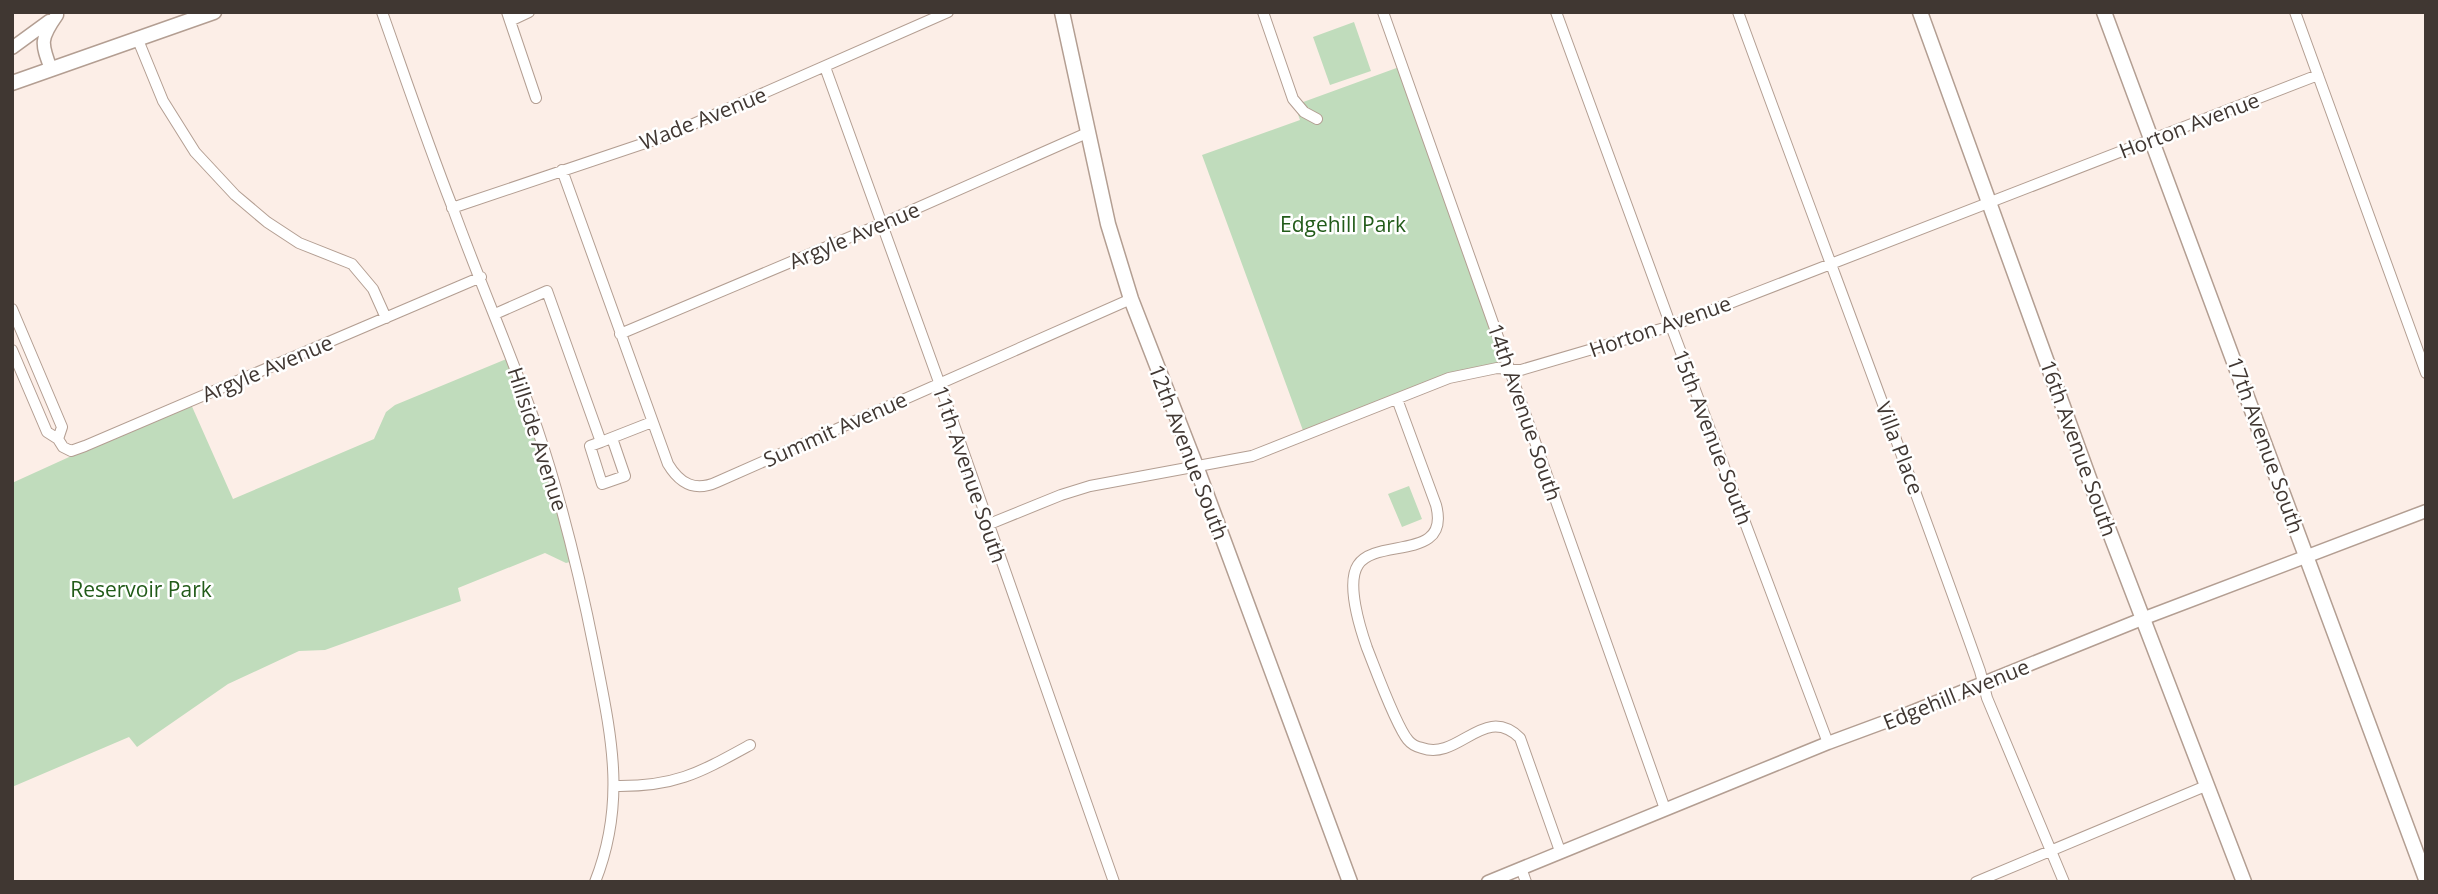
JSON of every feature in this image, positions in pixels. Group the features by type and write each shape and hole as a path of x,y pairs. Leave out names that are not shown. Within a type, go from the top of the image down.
{"main road":[{"path":"12,83 214,12"},
{"name":"12th Avenue South","path":"1062,12 1108,224 1130,299 1196,466 1350,882"},
{"name":"16th Avenue South","path":"1920,12 2142,619 2244,882"},
{"name":"17th Avenue South","path":"2104,12 2426,879"}],"street":[{"name":"Hillside Avenue","path":"382,12 452,208 481,277 538,431 569,539 610,730 615,786 608,840 595,882"},
{"path":"530,12 508,17 536,97"},
{"name":"Wade Avenue","path":"452,208 666,136 948,12"},
{"path":"1263,12 1293,99 1304,111 1317,119"},
{"name":"15th Avenue South","path":"1556,12 1828,743"},
{"name":"Villa Place","path":"1738,12 1829,264 1921,504 1991,709 2064,882"},
{"path":"2295,12 2426,373"},
{"name":"14th Avenue South","path":"1386,13 1665,809"},
{"path":"12,48 58,14"},
{"path":"51,69 42,44 46,30 58,14"},
{"path":"138,40 163,101 195,152 234,195 267,222 299,243 352,264 373,289 386,318"},
{"name":"11th Avenue South","path":"825,66 1114,882"},
{"name":"Horton Avenue","path":"987,525 1090,486 1252,456 1449,379 1497,368 1521,370 1671,326 2318,75"},
{"name":"Argyle Avenue","path":"620,334 881,224 1087,133"},
{"path":"495,314 547,291 607,440 652,422 562,170"},
{"name":"Argyle Avenue","path":"58,439 63,447 71,451 86,446 481,277"},
{"name":"Summit Avenue","path":"652,422 672,472 691,487 711,485 1130,299"},
{"path":"12,309 62,427 58,439 47,432 12,350"},
{"path":"1397,399 1436,505 1438,520 1432,533 1421,543 1371,555 1356,567 1353,591 1368,649 1407,739 1413,744 1426,750 1440,750 1489,727 1507,729 1516,735 1525,748 1560,851"},
{"name":"Edgehill Avenue","path":"1488,882 1828,743 2426,511"},
{"path":"615,786 665,784 688,777 750,745"},
{"path":"1976,882 2208,785"},
{"path":"1521,868 1526,882"}],"green space":[{"path":"1354,22 1371,71 1330,85 1313,37"},
{"name":"Edgehill Park","path":"1402,66 1509,369 1449,378 1305,436 1202,155 1300,120 1295,105"},
{"name":"Reservoir Park","path":"511,357 574,561 566,563 545,553 458,588 461,601 325,650 299,651 228,684 137,747 129,737 12,787 12,483 190,402 233,499 374,439 386,412 395,405"},
{"path":"1409,486 1422,519 1402,527 1388,494"}]}
